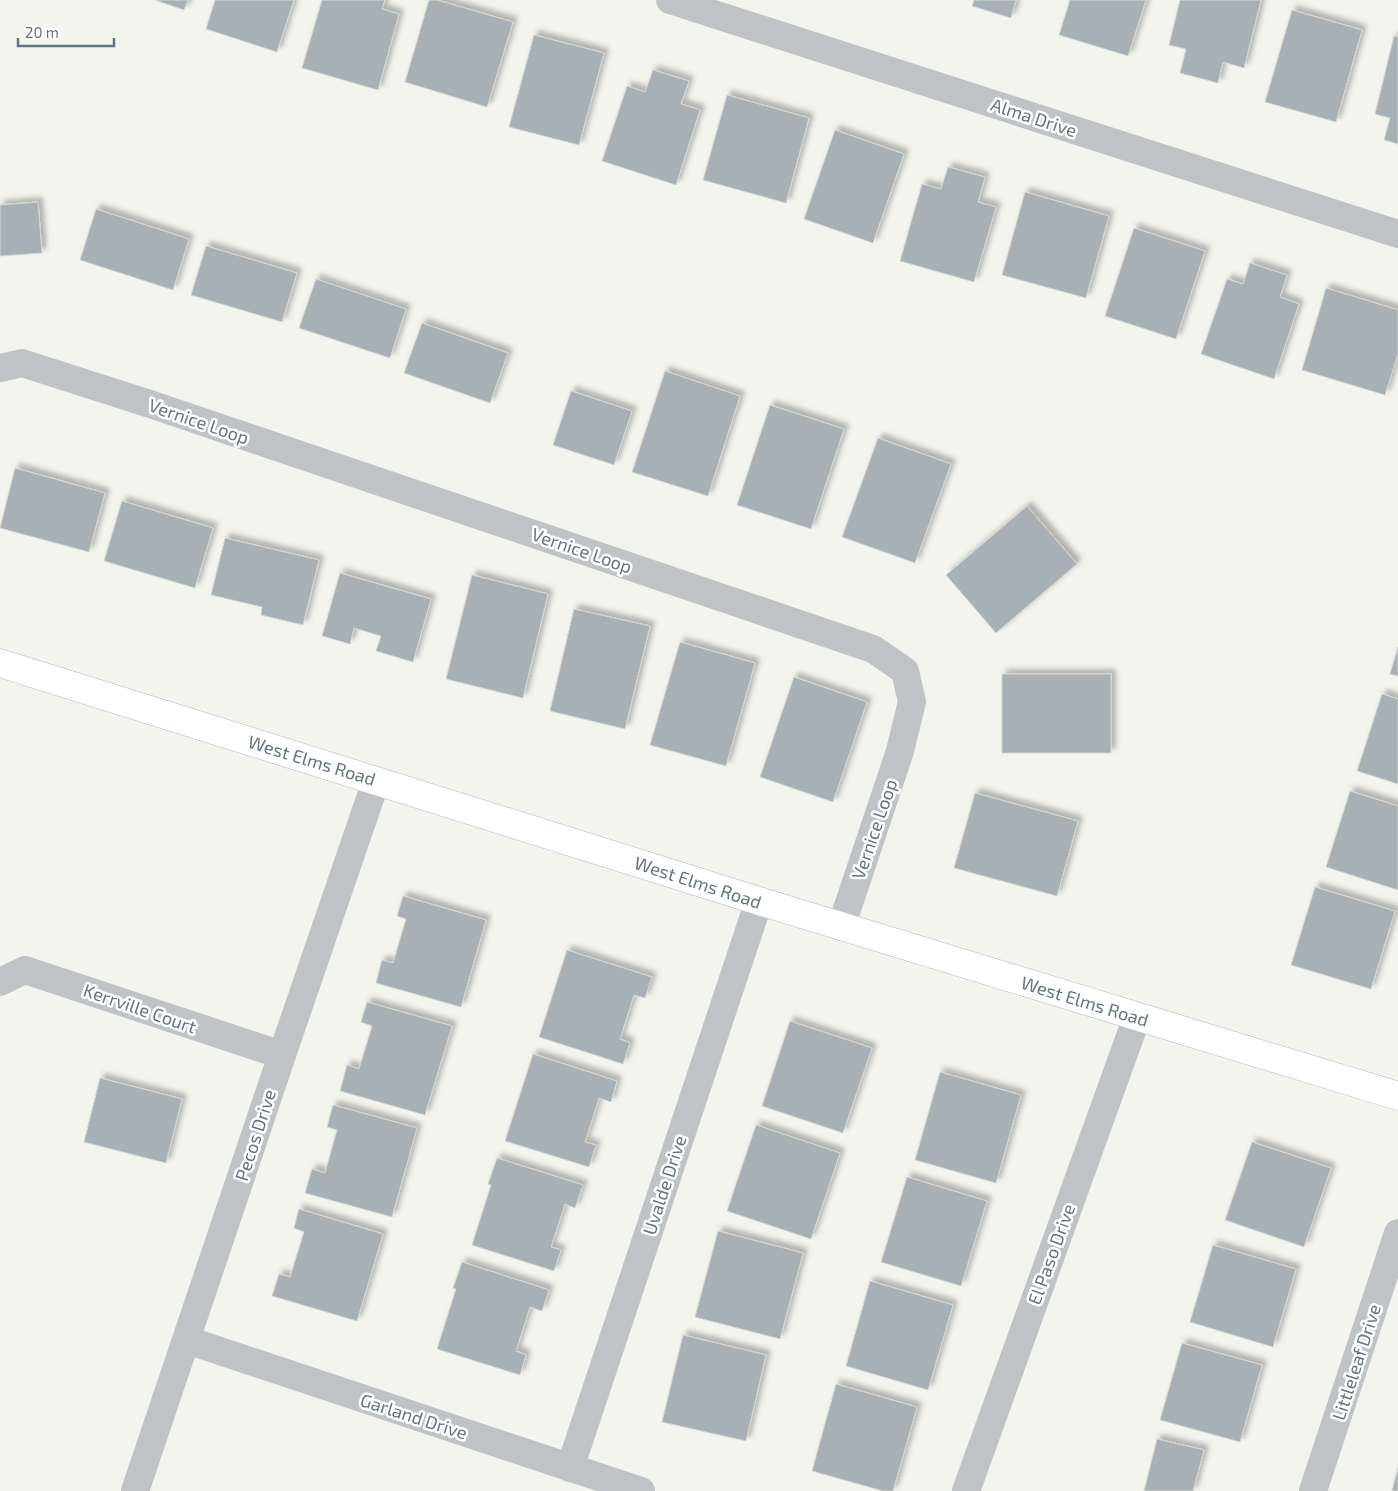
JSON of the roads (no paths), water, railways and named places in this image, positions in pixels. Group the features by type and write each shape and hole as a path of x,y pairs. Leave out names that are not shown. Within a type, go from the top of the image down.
{"main road":[{"name":"West Elms Road","path":"0,663 759,902 1398,1096"}],"street":[{"name":"Alma Drive","path":"670,0 1398,234"},
{"name":"Vernice Loop","path":"0,368 22,363 150,404 873,649 905,671 912,702 900,751 841,926"},
{"name":"Pecos Drive","path":"135,1491 376,781"},
{"name":"Uvalde Drive","path":"570,1468 759,902"},
{"name":"Kerrville Court","path":"0,982 26,970 282,1055"},
{"name":"El Paso Drive","path":"966,1491 1137,1016"},
{"name":"Littleleaf Drive","path":"1313,1491 1398,1233"},
{"name":"Garland Drive","path":"187,1340 641,1491"}]}
